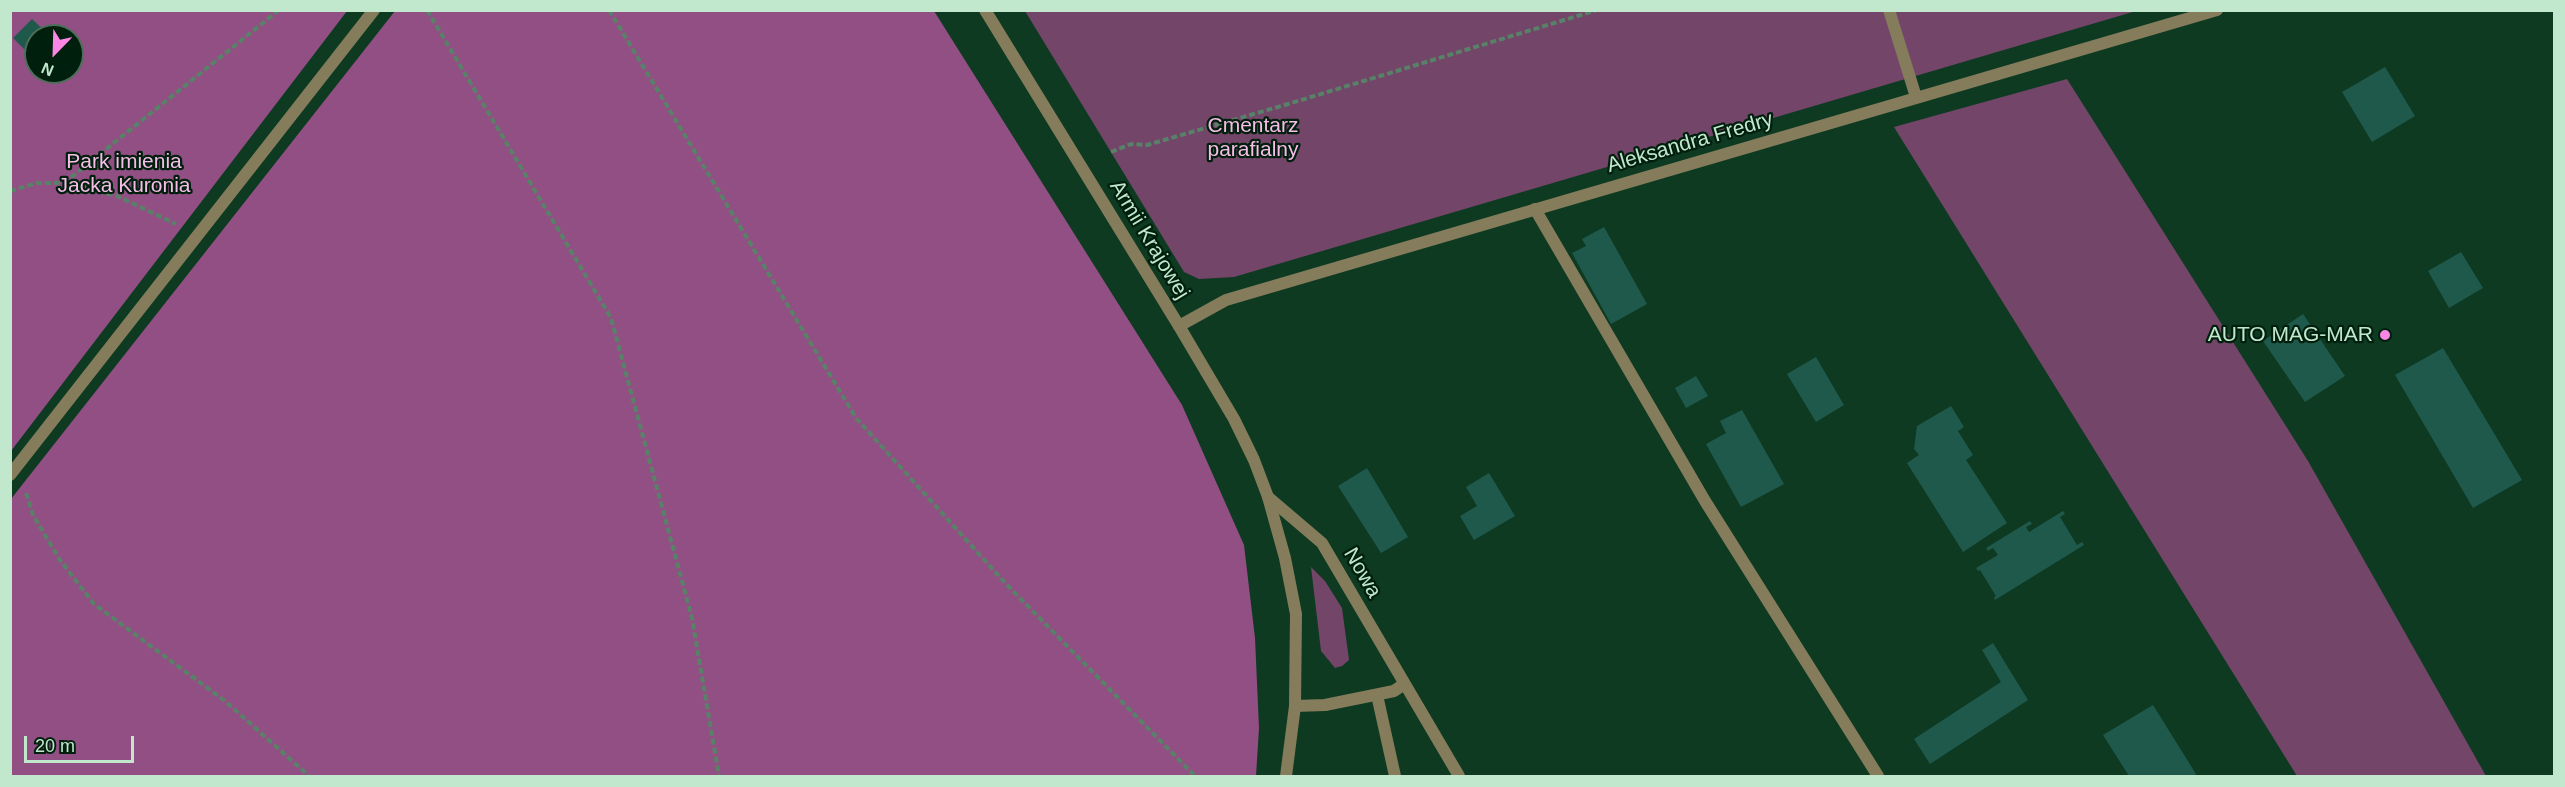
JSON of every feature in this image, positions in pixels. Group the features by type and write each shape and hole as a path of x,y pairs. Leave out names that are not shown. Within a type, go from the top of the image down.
{"street":[{"path":"14,471 374,10"},
{"name":"Armii Krajowej","path":"985,10 1179,326 1234,419 1254,460 1268,497 1285,558 1296,614 1295,706 1286,777"},
{"path":"1889,10 1916,97"},
{"name":"Aleksandra Fredry","path":"1179,326 1226,300 2217,10"},
{"path":"1535,209 1705,501 1878,777"},
{"name":"Nowa","path":"1268,497 1322,543 1458,777"},
{"path":"1295,706 1324,705 1394,691 1404,684"},
{"path":"1377,694 1395,777"}],"path":[{"path":"64,183 279,10"},
{"path":"428,10 611,318 692,618 719,777"},
{"path":"609,10 856,418 1007,585 1195,777"},
{"path":"1111,152 1131,144 1147,145 1277,108 1597,10"},
{"path":"10,191 37,183 64,183 117,196 199,234"},
{"path":"14,471 33,515 60,560 94,604 225,701 309,777"}],"green space":[{"name":"Park imienia Jacka Kuronia","path":"11,11 347,11 11,451"},
{"path":"395,11 934,11 1182,405 1244,545 1255,638 1259,728 1256,776 11,776 11,499"},
{"name":"Cmentarz parafialny","path":"1025,11 2136,11 1234,277 1199,279 1184,272"},
{"path":"2067,79 2308,461 2486,776 2297,776 1894,127"},
{"path":"1311,567 1325,581 1342,608 1349,660 1335,668 1321,651"}],"building":[{"path":"32,19 37,24 27,24"},
{"path":"24,27 24,49 13,38"},
{"path":"2385,67 2415,116 2372,142 2342,92"},
{"path":"1604,227 1647,304 1611,324 1572,253 1586,246 1582,239"},
{"path":"2461,252 2483,288 2449,308 2428,271"},
{"path":"2303,314 2345,376 2305,402 2263,341"},
{"path":"2443,348 2522,480 2473,508 2395,375"},
{"path":"1816,357 1844,405 1816,422 1787,374"},
{"path":"1696,376 1708,396 1686,408 1675,388"},
{"path":"1951,406 1964,427 1958,431 1973,455 1966,460 2007,523 1963,552 1907,463 1919,455 1914,449 1917,426"},
{"path":"1742,410 1784,484 1741,507 1706,444 1726,433 1720,421"},
{"path":"1367,468 1408,537 1381,553 1338,486"},
{"path":"1489,473 1515,516 1474,540 1460,516 1477,506 1466,487"},
{"path":"2063,511 2065,514 2060,517 2077,545 2082,542 2084,545 1995,600 1996,596 1980,570 1976,568 1998,555 1993,548 1988,551 1986,548 2030,521 2032,524 2026,527 2029,532"},
{"path":"1993,643 2028,700 1930,764 1914,739 2001,682 1982,650"},
{"path":"2153,705 2196,774 2193,776 2129,776 2103,735"}],"place":[{"name":"AUTO MAG-MAR","path":"2385,335"}]}
